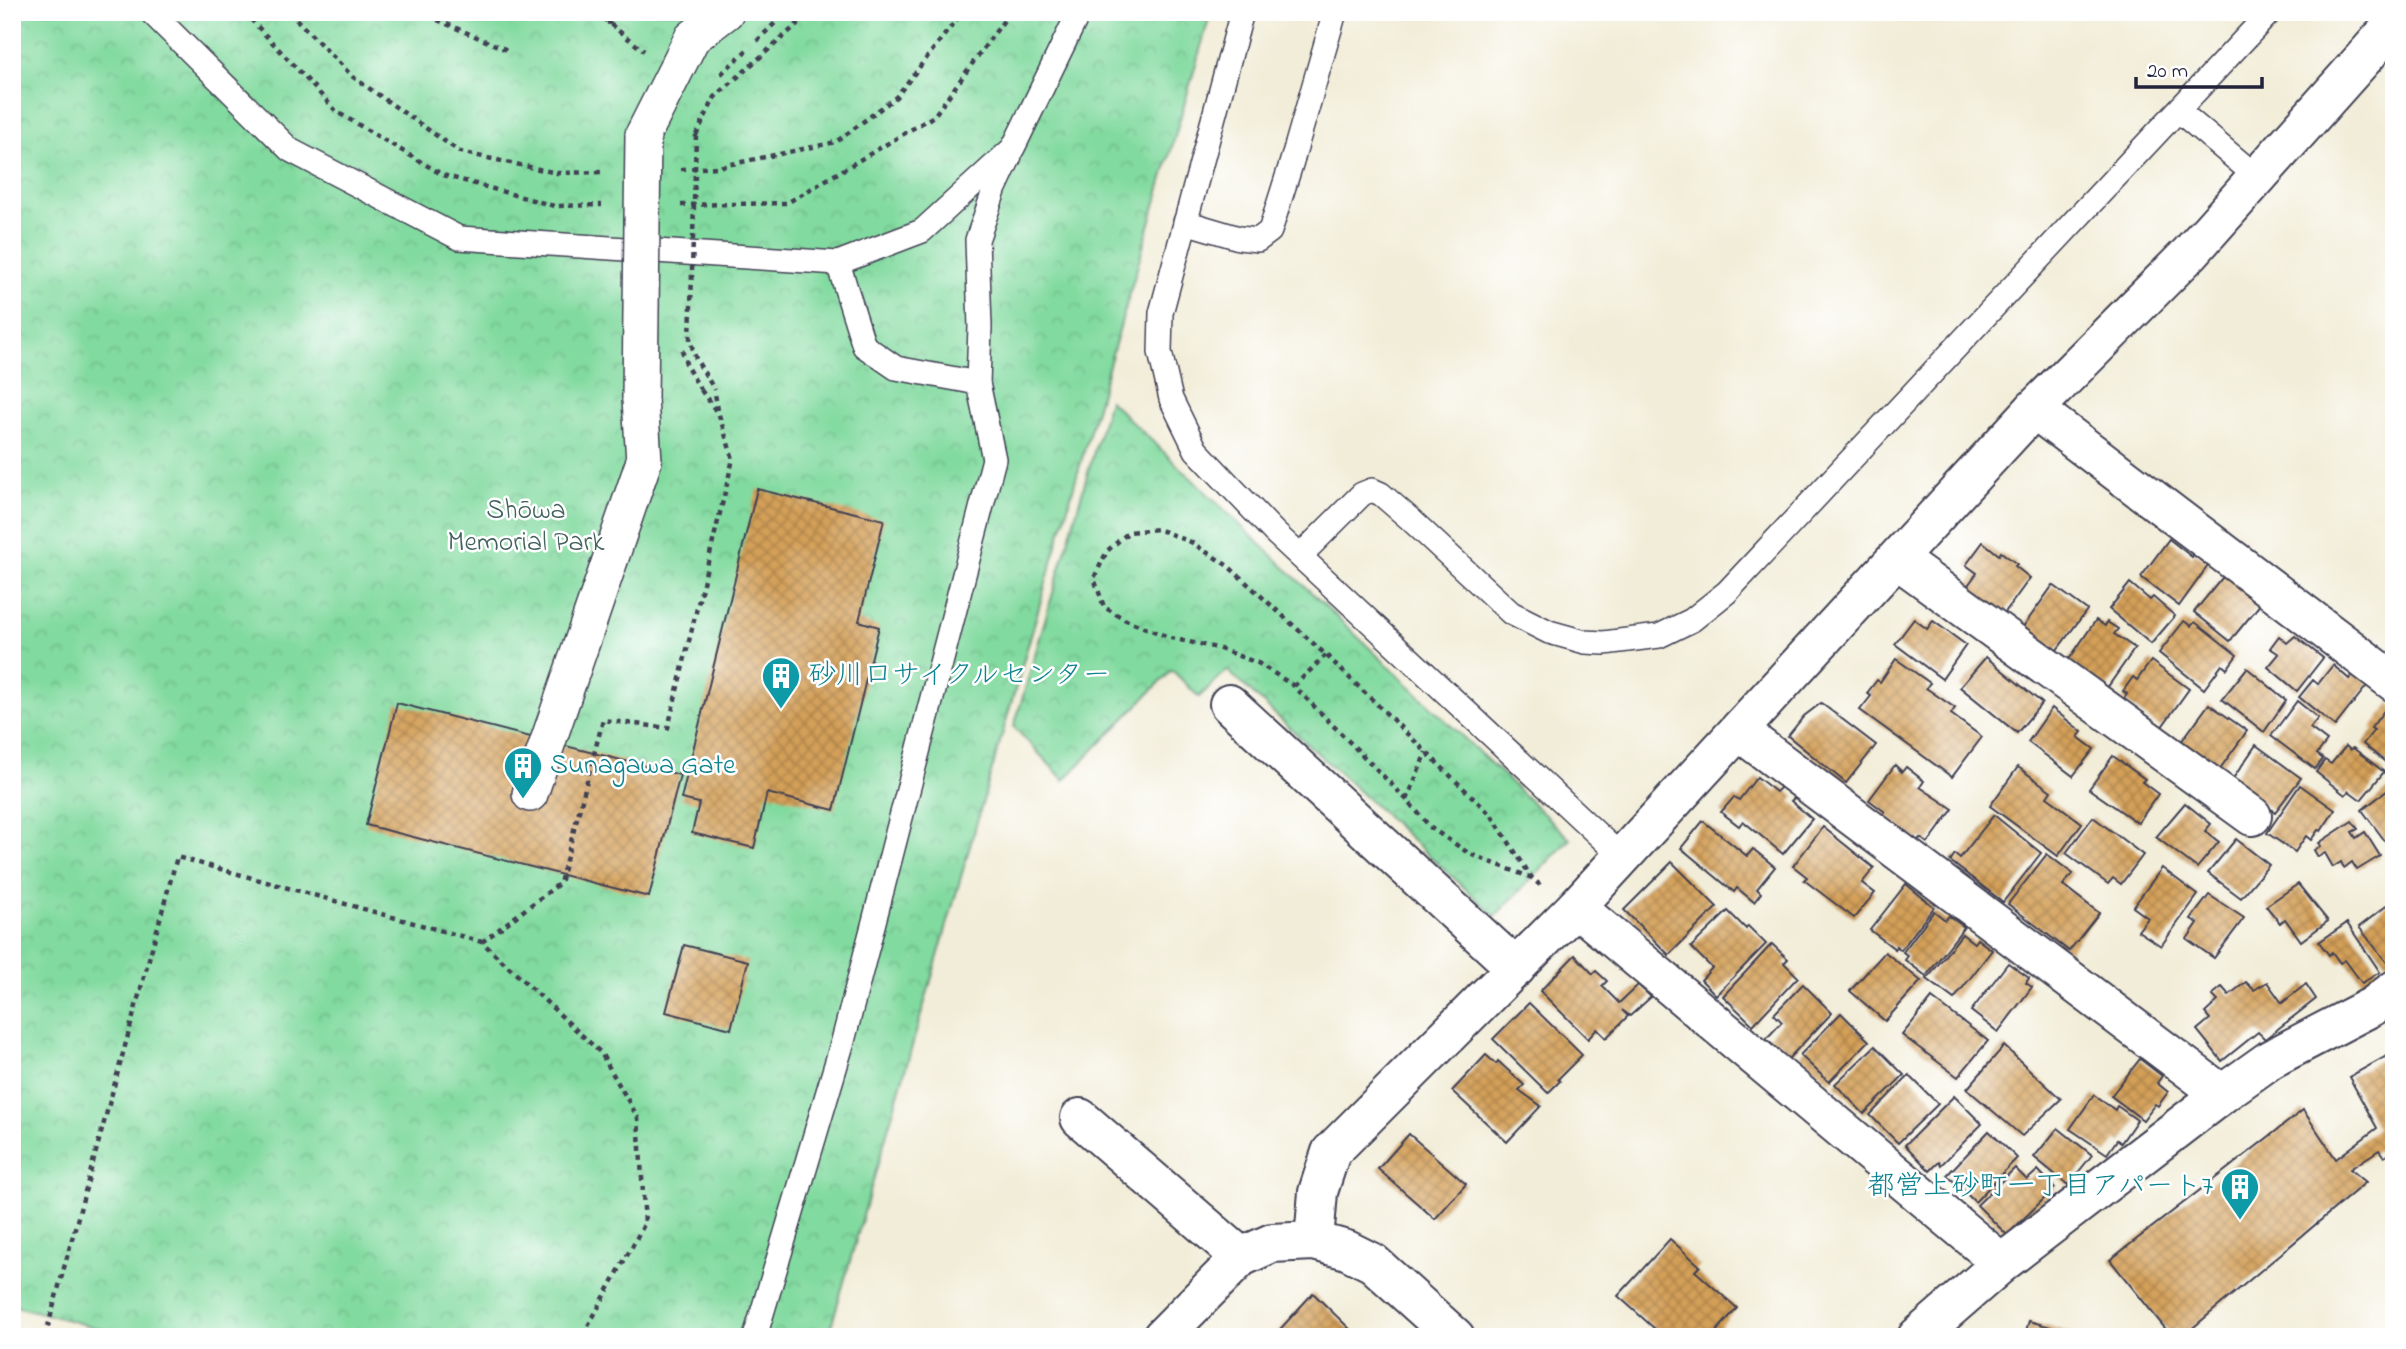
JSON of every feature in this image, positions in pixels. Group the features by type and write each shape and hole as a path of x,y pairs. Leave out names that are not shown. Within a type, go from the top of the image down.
{"street":[{"path":"530,794 644,461 640,399 643,135 692,38 726,12"},
{"path":"1314,1241 1318,1192 1331,1152 1623,858 2034,409 2190,253 2258,177 2379,60 2394,24"},
{"path":"2034,409 2394,682"},
{"path":"1897,559 2252,816"},
{"path":"1229,704 1516,968"},
{"path":"1740,732 2222,1094"},
{"path":"1576,907 2002,1263"},
{"path":"1917,1337 2002,1263 2222,1094 2271,1059 2373,1006 2394,990"},
{"path":"1080,1118 1241,1257"},
{"path":"1162,1337 1241,1257 1272,1243 1314,1241 1347,1250 1373,1263 1455,1337"}],"lane":[{"path":"151,12 289,150 459,238 838,262 922,231 1013,148"},
{"path":"755,1337 846,1028 994,459 978,383 980,327 977,240 995,188 1079,12"},
{"path":"1242,12 1161,313 1160,352 1171,399 1196,450 1300,556 1623,858"},
{"path":"1185,222 1239,238 1258,240 1270,231 1293,161 1335,12"},
{"path":"1300,556 1362,494 1372,491 1381,494 1410,519 1511,613 1549,632 1585,642 1604,643 1659,636 1692,620 1727,592 2270,12"},
{"path":"2179,111 2258,177"},
{"path":"838,262 864,346 896,368 978,383"}],"path":[{"path":"419,12 507,50"},
{"path":"596,12 673,74"},
{"path":"609,25 610,12"},
{"path":"713,81 786,12"},
{"path":"482,942 559,883 603,720 668,728 733,459 719,415 715,389 696,359 690,340 696,135 715,97 800,22 807,12"},
{"path":"701,390 719,415"},
{"path":"1157,529 1191,542 1228,566 1326,655 1492,816 1532,878 1471,854 1431,828 1407,800 1294,686 1258,663 1217,648 1171,638 1126,620 1104,607 1094,578 1107,551 1129,532 1157,529"},
{"path":"1294,686 1326,655"},
{"path":"1407,800 1426,752"},
{"path":"45,1337 177,857 482,942 601,1053 638,1118 645,1223 582,1337"}],"green space":[{"name":"Shōwa Memorial Park","path":"12,12 1211,12 828,1337 131,1337 12,1305"},
{"path":"1109,400 1570,839 1495,916 1227,670 1199,697 1172,670 1064,780 1014,727"}],"building":[{"name":"砂川口サイクルセンター","path":"757,489 884,520 859,621 879,627 834,810 767,793 754,848 692,833 699,803 681,799"},
{"path":"2169,539 2192,557 2195,552 2210,563 2179,606 2141,577"},
{"path":"1983,542 1999,555 2001,552 2017,564 2015,566 2030,578 2003,615 1966,588 1977,573 1966,565"},
{"path":"2227,572 2262,602 2230,641 2194,612"},
{"path":"2130,583 2150,600 2153,597 2175,616 2151,644 2109,609"},
{"path":"2053,585 2087,610 2056,651 2023,627"},
{"path":"1914,619 1927,629 1933,621 1966,645 1942,679 1895,644"},
{"path":"2096,620 2105,626 2107,622 2118,629 2114,634 2135,648 2107,688 2068,661"},
{"path":"2184,621 2191,626 2195,622 2237,655 2227,669 2222,665 2204,689 2159,653"},
{"path":"2279,636 2287,643 2295,636 2323,658 2297,691 2268,667 2279,654 2270,648"},
{"path":"1986,657 2042,703 2017,733 1960,687"},
{"path":"1896,659 1930,683 1926,688 1955,708 1951,714 1982,737 1952,777 1860,710 1871,696 1867,693 1877,680 1880,682"},
{"path":"2151,661 2189,689 2161,728 2123,700 2127,694 2123,691 2133,677 2137,680"},
{"path":"2333,665 2349,679 2355,672 2369,683 2335,726 2299,697 2313,680 2318,684"},
{"path":"2247,668 2286,700 2264,732 2222,699"},
{"path":"2297,701 2318,718 2310,728 2327,741 2317,754 2323,759 2315,769 2271,736"},
{"name":"Sunagawa Gate","path":"397,703 680,775 649,897 366,825"},
{"path":"1821,703 1876,745 1846,783 1788,736 1804,716"},
{"path":"2390,703 2394,706 2394,769 2363,744 2374,730 2371,728"},
{"path":"2209,704 2247,731 2219,770 2181,742"},
{"path":"2052,708 2082,732 2078,737 2094,749 2073,776 2028,742"},
{"path":"2256,745 2301,778 2275,812 2232,780"},
{"path":"2346,746 2350,750 2353,748 2384,772 2361,800 2349,791 2345,795 2316,772 2325,760 2331,764"},
{"path":"2113,756 2145,779 2142,782 2158,794 2138,823 2089,789"},
{"path":"1895,765 1902,772 1906,767 1924,781 1920,787 1953,809 1928,843 1920,838 1917,841 1883,815 1885,812 1869,800"},
{"path":"2018,767 2051,791 2047,797 2082,823 2058,856 1990,806"},
{"path":"1757,777 1776,792 1782,786 1795,797 1791,801 1812,819 1783,854 1743,821 1739,826 1721,812 1734,797 1739,800"},
{"path":"2300,785 2335,810 2321,831 2318,830 2311,840 2306,836 2295,852 2267,833"},
{"path":"2388,790 2394,798 2394,847 2391,849 2362,810"},
{"path":"2185,803 2211,824 2205,831 2219,842 2197,868 2156,837"},
{"path":"1994,815 2041,853 2003,902 1950,861 1955,854 1960,858"},
{"path":"2093,817 2143,855 2121,884 2113,878 2108,884 2066,853"},
{"path":"1703,821 1747,856 1753,849 1775,867 1757,889 1761,893 1754,902 1737,888 1734,892 1681,848"},
{"path":"2352,821 2358,829 2352,832 2356,838 2365,832 2380,856 2357,870 2352,862 2344,868 2341,862 2333,867 2325,853 2318,857 2314,850 2321,846 2319,843"},
{"path":"1823,827 1874,868 1862,883 1875,893 1854,918 1804,880 1807,877 1793,866"},
{"path":"2236,839 2269,865 2241,898 2208,873"},
{"path":"2047,854 2073,874 2063,885 2099,913 2069,951 2008,904"},
{"path":"1672,862 1717,907 1669,955 1624,910"},
{"path":"2162,868 2198,895 2161,946 2138,931 2148,918 2133,907"},
{"path":"1906,884 1934,907 1901,950 1896,946 1895,949 1870,930"},
{"path":"2298,884 2328,921 2301,941 2285,919 2280,923 2266,906"},
{"path":"2209,895 2244,918 2214,958 2187,939 2198,923 2191,919"},
{"path":"2394,900 2394,960 2388,964 2359,927"},
{"path":"1728,911 1766,944 1716,995 1701,980 1712,968 1691,947"},
{"path":"1934,911 1945,920 1949,916 1964,927 1926,976 1905,960 1908,956 1903,952"},
{"path":"2347,923 2380,972 2362,983 2345,960 2340,963 2332,952 2329,955 2319,942"},
{"path":"1962,934 1974,943 1977,939 1992,950 1954,999 1927,979"},
{"path":"1772,944 1788,959 1784,963 1798,977 1753,1025 1723,996"},
{"path":"684,945 748,961 731,1029 666,1012"},
{"path":"1885,952 1921,981 1885,1021 1850,991"},
{"path":"1575,955 1593,974 1596,971 1607,981 1602,986 1619,1003 1638,985 1651,997 1630,1016 1622,1010 1628,1016 1606,1038 1597,1029 1588,1039 1540,991"},
{"path":"2008,963 2029,978 2026,983 2032,987 1998,1032 1971,1011"},
{"path":"2246,982 2254,990 2267,982 2282,1003 2306,984 2316,999 2265,1039 2258,1032 2222,1061 2197,1030 2210,1019 2205,1013 2218,1001 2212,995 2222,987 2229,995"},
{"path":"1803,984 1832,1013 1788,1059 1766,1039 1782,1022 1774,1014"},
{"path":"1932,998 1988,1041 1958,1077 1902,1035"},
{"path":"1529,1003 1582,1055 1548,1093 1493,1039"},
{"path":"1841,1013 1869,1041 1829,1082 1800,1055"},
{"path":"1875,1046 1904,1075 1864,1114 1835,1084"},
{"path":"2004,1046 2061,1099 2022,1136 1967,1089"},
{"name":"都営上砂町一丁目アパート7","path":"2394,1052 2394,1152 2384,1157 2379,1150 2350,1169 2366,1182 2182,1337 2172,1337 2110,1260 2303,1110 2336,1159 2377,1128 2349,1077"},
{"path":"1486,1055 1496,1064 1498,1061 1524,1085 1519,1090 1541,1106 1507,1142 1452,1091"},
{"path":"2140,1059 2162,1076 2157,1083 2168,1092 2143,1120 2111,1096"},
{"path":"1909,1075 1938,1104 1898,1143 1870,1115"},
{"path":"2094,1095 2115,1110 2117,1106 2137,1120 2121,1143 2117,1140 2107,1154 2070,1129"},
{"path":"1954,1096 1982,1124 1941,1165 1939,1162 1930,1171 1905,1145"},
{"path":"2058,1128 2092,1155 2068,1185 2034,1157"},
{"path":"1989,1131 2017,1158 1975,1202 1947,1175"},
{"path":"1409,1134 1466,1184 1435,1219 1378,1169"},
{"path":"2015,1168 2027,1180 2038,1170 2055,1188 2007,1235 1977,1205"},
{"path":"1670,1239 1700,1266 1695,1271 1737,1308 1716,1332 1719,1334 1716,1337 1664,1337 1618,1296"},
{"path":"1313,1293 1358,1337 1273,1337"},
{"path":"2029,1321 2083,1336 2083,1337 2024,1337"}],"place":[{"name":"砂川口サイクルセンター","path":"781,710"},
{"name":"Sunagawa Gate","path":"523,800"},
{"name":"都営上砂町一丁目アパート7","path":"2240,1221"}]}
